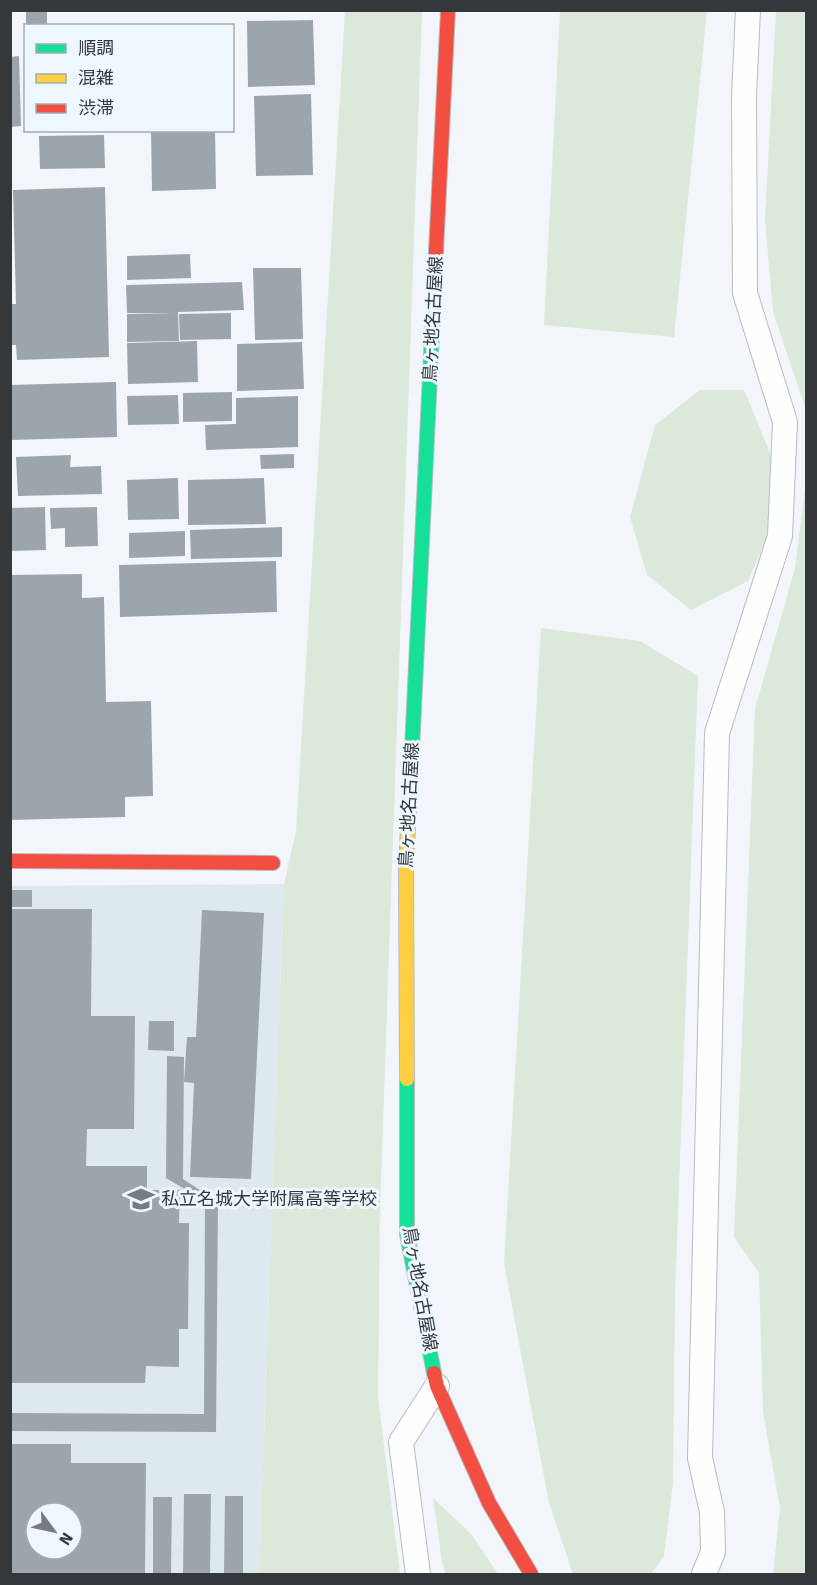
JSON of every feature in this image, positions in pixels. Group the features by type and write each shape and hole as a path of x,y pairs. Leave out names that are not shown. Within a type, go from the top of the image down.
{"main road":[{"name":"鳥ヶ地名古屋線","path":"448,10 406,865 407,1234 438,1386 489,1503 531,1575"},
{"path":"10,861 273,863"}],"lane":[{"path":"704,1575 713,1552 712,1512 700,1458 717,733 780,536 785,422 745,293 744,97 748,10"},
{"path":"418,1575 401,1442 438,1386"}],"shaded area":[{"name":"私立名城大学附属高等学校","path":"284,884 259,1574 11,1574 10,886"}],"green space":[{"path":"345,11 422,11 380,1210 378,1397 400,1574 259,1574 284,884 296,831"},
{"path":"560,11 707,11 674,337 544,325"},
{"path":"776,11 806,11 806,410 773,312 765,220"},
{"path":"700,390 744,390 773,460 772,525 748,581 691,610 647,575 630,517 655,425"},
{"path":"806,482 806,1574 773,1574 780,1508 763,1412 759,1273 734,1237 755,709 795,568"},
{"path":"541,628 640,641 698,676 675,1294 673,1483 664,1556 651,1574 573,1574 549,1503 504,1263"},
{"path":"433,1498 472,1535 498,1574 446,1574 442,1562"}],"building":[{"path":"26,10 47,10 47,24 26,24"},
{"path":"313,20 315,85 248,87 247,21"},
{"path":"19,56 21,126 10,127 10,57"},
{"path":"311,94 313,175 256,176 254,96"},
{"path":"151,132 215,132 216,189 152,191"},
{"path":"104,135 105,168 40,169 39,136"},
{"path":"105,187 109,357 17,360 16,345 10,345 10,304 16,304 13,190"},
{"path":"190,254 191,278 127,280 127,256"},
{"path":"253,268 301,268 303,339 255,340"},
{"path":"242,282 244,310 178,312 179,341 127,342 127,314 174,313 127,313 126,285"},
{"path":"231,313 231,339 180,340 179,314"},
{"path":"197,341 198,382 128,384 127,343"},
{"path":"302,342 304,389 237,391 237,344"},
{"path":"116,382 117,437 10,440 10,385"},
{"path":"232,392 232,421 183,422 183,393"},
{"path":"178,395 179,424 128,425 127,396"},
{"path":"298,396 298,447 206,450 205,425 236,424 236,398"},
{"path":"294,454 294,468 261,469 260,455"},
{"path":"71,455 70,467 101,466 102,494 18,496 16,457"},
{"path":"178,478 179,519 128,520 127,480"},
{"path":"264,478 266,524 188,525 188,480"},
{"path":"45,507 46,550 10,551 10,508"},
{"path":"97,507 98,546 65,547 65,528 51,529 50,508"},
{"path":"282,527 282,557 191,559 190,530"},
{"path":"185,531 185,556 129,558 129,533"},
{"path":"276,561 277,612 120,617 119,565"},
{"path":"82,574 82,598 104,597 106,702 151,701 153,796 125,797 125,817 10,820 10,575"},
{"path":"10,890 32,890 32,907 10,907"},
{"path":"10,909 92,909 91,1016 135,1016 134,1129 87,1129 86,1166 147,1166 147,1190 180,1190 179,1223 189,1223 188,1329 179,1329 179,1367 146,1366 145,1383 10,1383"},
{"path":"202,910 264,913 251,1179 190,1177 194,1083 184,1082 187,1037 196,1037"},
{"path":"149,1021 174,1021 174,1051 148,1050"},
{"path":"167,1056 184,1057 183,1179 218,1202 216,1432 10,1431 10,1413 204,1414 205,1201 166,1178"},
{"path":"10,1444 71,1444 71,1463 146,1463 145,1574 10,1574"},
{"path":"184,1494 211,1494 210,1574 183,1574"},
{"path":"225,1496 243,1496 243,1574 224,1574"},
{"path":"153,1497 172,1497 171,1574 153,1574"}],"traffic: fast":[{"path":"410,791 435,271"},
{"path":"407,1079 407,1234 434,1373"}],"traffic: slow":[{"path":"407,1079 406,865 410,791"}],"traffic: jam":[{"path":"435,271 448,10"},
{"path":"10,861 273,863"},
{"path":"434,1373 437,1386 489,1503 531,1574"}],"place":[{"name":"私立名城大学附属高等学校","path":"141,1199"}]}
